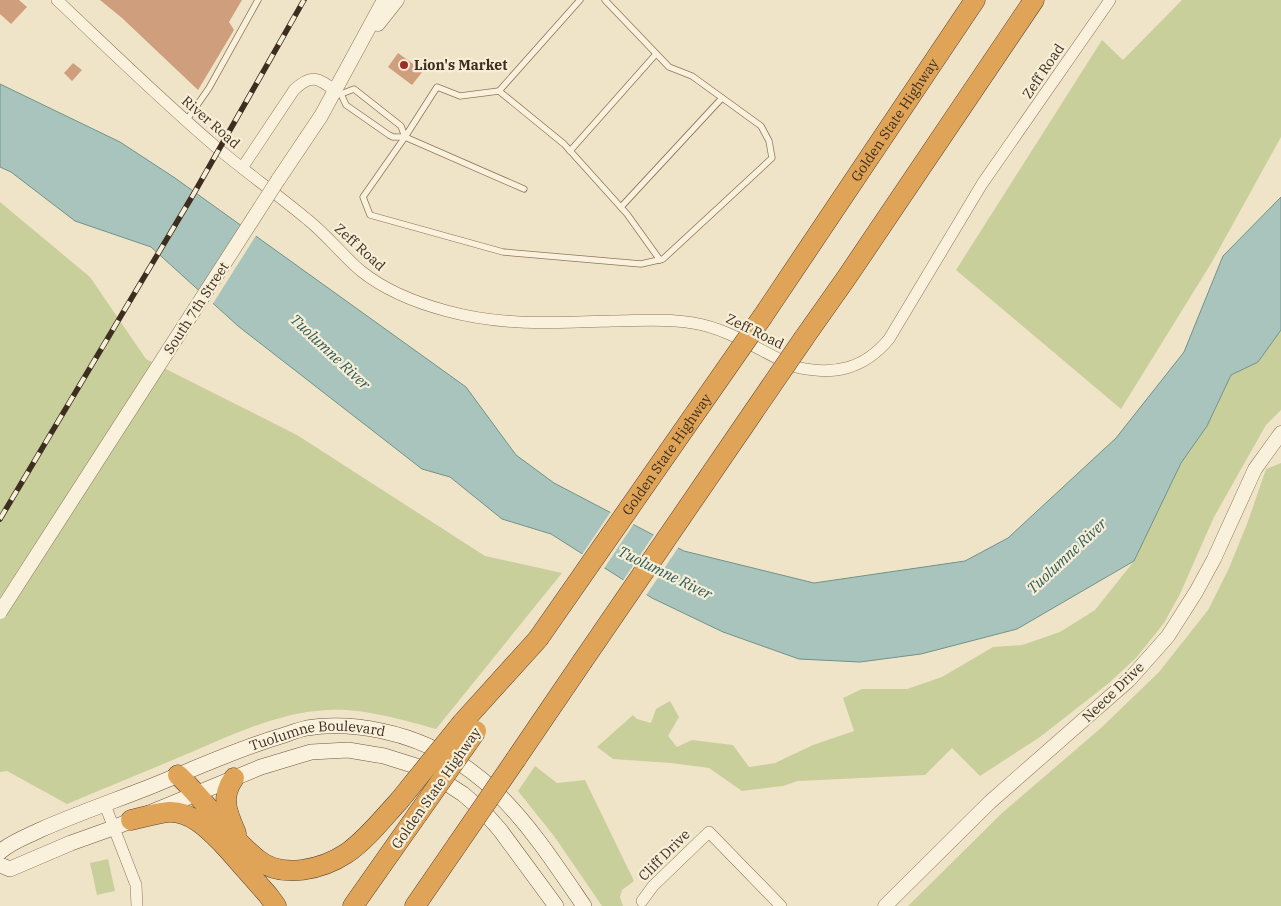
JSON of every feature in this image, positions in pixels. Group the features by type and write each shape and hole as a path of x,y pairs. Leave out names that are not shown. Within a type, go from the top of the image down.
{"highway":[{"name":"Golden State Highway","path":"353,906 417,815 469,727 538,639 763,316 975,0"},
{"path":"415,906 847,277 1034,0"},
{"path":"131,820 171,812 189,816 270,868 296,870 313,868 347,853 366,836 469,727"},
{"path":"178,775 191,795 232,844 276,906"},
{"path":"232,844 225,796 234,778"},
{"path":"421,906 457,845"}],"main road":[{"name":"Tuolumne Boulevard","path":"0,852 8,845 61,820 105,805 253,744 307,728 349,726 368,728 428,745 478,774 502,796 518,815 584,906"},
{"name":"Tuolumne Boulevard","path":"0,865 10,869 71,842 113,828 260,767 311,752 348,750 398,760 419,767 463,794 485,813 500,830 556,906"}],"street":[{"name":"River Road","path":"56,0 186,120 242,168 294,90 301,83 311,79 322,80 338,92"},
{"name":"South 7th Street","path":"0,612 278,180 338,92 356,52 384,0"},
{"path":"356,52 397,0"},
{"name":"Zeff Road","path":"242,168 310,221 360,271 380,284 425,305 477,318 509,323 539,324 656,320 694,323 707,325 796,367 822,371 848,368 870,358 889,339 982,184 1110,0"},
{"name":"Neece Drive","path":"885,906 990,802 1129,680 1168,636 1214,559 1255,469 1281,433"},
{"path":"105,805 136,885 137,906"},
{"name":"Cliff Drive","path":"642,901 653,886 709,832 781,906"}],"lane":[{"path":"186,120 208,88 258,0"},
{"path":"580,0 499,91 460,96 437,87 363,197 370,215 503,252 641,264 663,259 772,158 769,141 761,126 692,76 669,68 604,0"},
{"path":"570,150 656,54"},
{"path":"405,137 401,126 354,89 338,92 346,105 389,135 405,137 524,189"},
{"path":"499,91 570,150 621,207 660,260"},
{"path":"621,207 722,98"}],"green space":[{"path":"1182,0 1281,0 1281,137 1212,262 1121,409 956,270 1102,40 1123,60"},
{"path":"0,202 90,277 146,359 297,435 485,556 562,573 436,729 383,715 355,711 328,710 293,715 259,724 67,804 7,771 0,772"},
{"path":"1281,330 1281,410 1266,425 1214,517 1180,594 1164,623 1136,658 1109,683 1040,737 980,776 952,748 925,775 798,781 783,786 742,791 709,768 613,759 597,747 633,715 637,719 651,723 656,709 670,701 679,717 668,736 677,747 692,740 733,745 749,767 775,763 813,745 854,731 843,698 862,689 907,689 942,677 993,647 1022,645 1060,632 1095,610 1134,561 1181,463 1207,426 1231,375 1258,362"},
{"path":"1281,463 1281,906 908,906 1001,814 1102,727 1159,672 1208,610 1229,568 1266,469"},
{"path":"535,766 557,783 585,780 634,881 622,890 620,897 623,906 602,906 554,836 518,791"},
{"path":"108,859 115,891 97,895 90,863"}],"water":[{"name":"Tuolumne River","path":"0,84 120,142 175,178 466,387 516,455 554,483 684,551 814,583 965,561 1008,538 1116,438 1184,352 1223,256 1281,197 1281,330 1258,362 1231,375 1207,426 1181,463 1134,561 1017,629 921,654 860,662 799,659 723,632 652,598 551,534 502,519 450,477 422,469 238,326 151,247 75,221 11,172 0,167"}],"pier":[{"path":"243,223 257,234 212,305 198,293"},
{"path":"612,510 635,522 603,570 581,556"},
{"path":"655,533 680,545 645,597 622,582"}],"building":[{"path":"0,0 19,0 27,7 11,24 0,14"},
{"path":"100,0 242,0 229,22 234,30 198,90 122,18"},
{"path":"398,53 423,71 412,85 388,67"},
{"path":"73,63 82,70 72,81 64,73"}],"railway":[{"path":"0,519 193,195 304,0"}],"place":[{"name":"Lion's Market","path":"404,65"}]}
